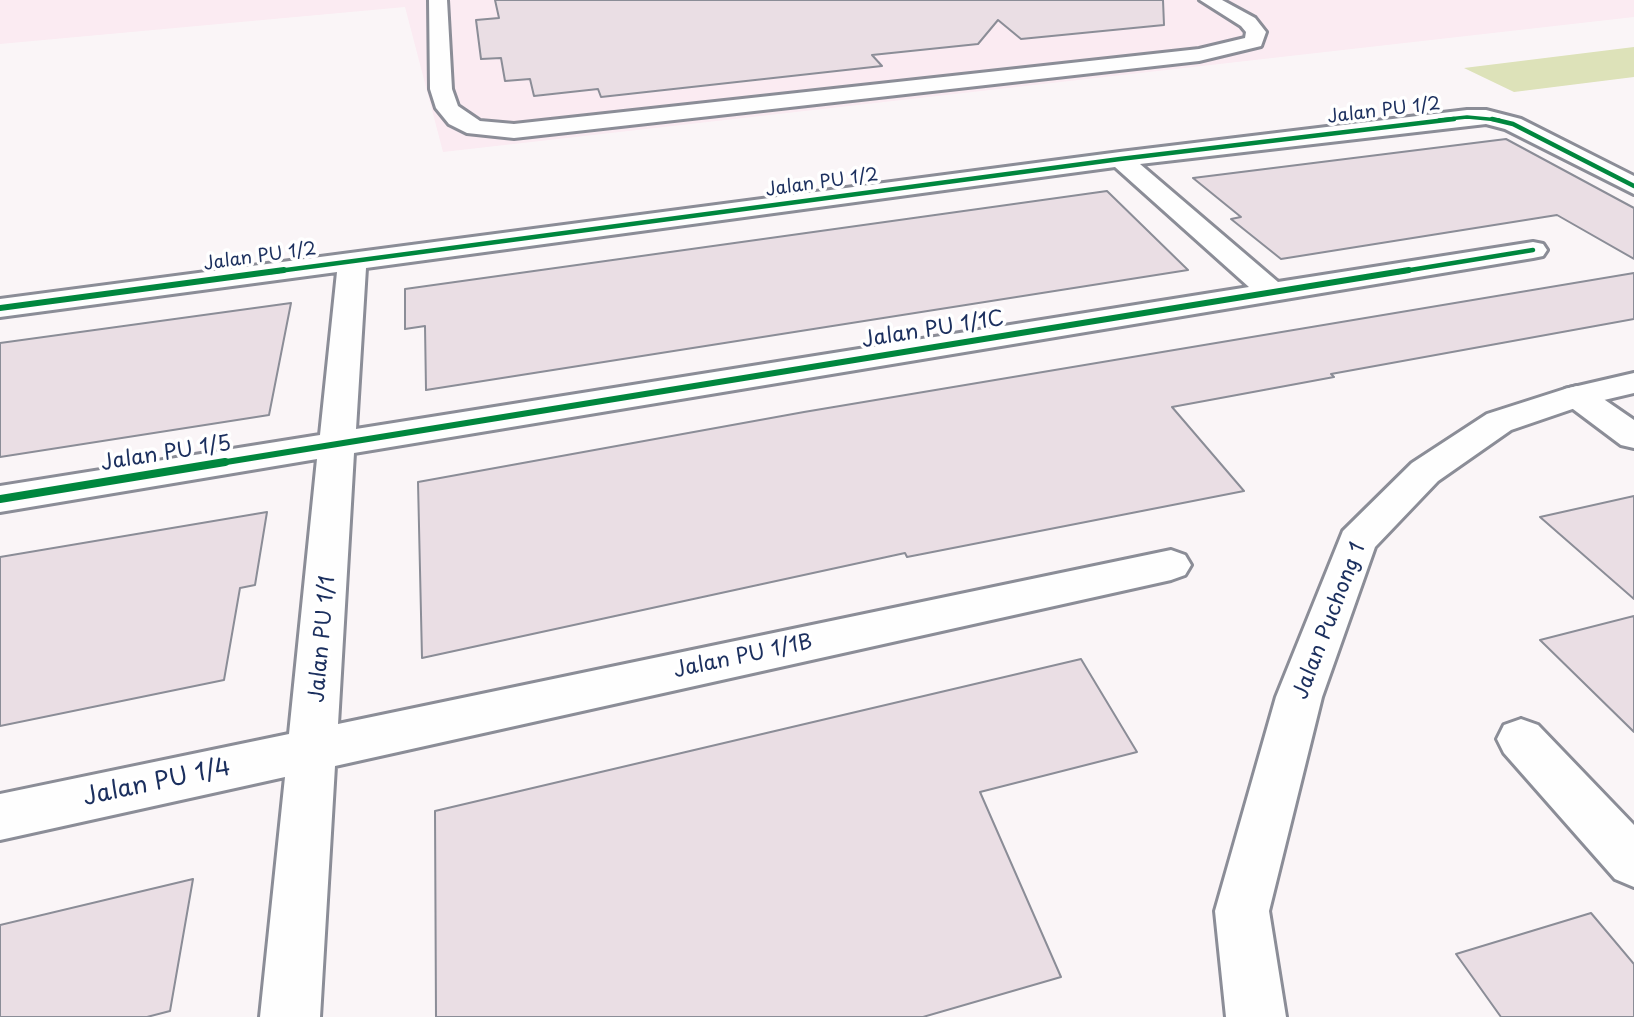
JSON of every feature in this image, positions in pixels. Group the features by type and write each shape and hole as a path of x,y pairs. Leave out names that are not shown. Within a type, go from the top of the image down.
{"street":[{"path":"438,0 441,89 447,107 457,119 475,128 514,131 1199,55 1254,42 1256,32 1248,22 1209,0"},
{"name":"Jalan PU 1/2","path":"0,308 1120,159 1486,117 1513,124 1634,186"},
{"path":"1120,159 1272,292"},
{"name":"Jalan PU 1/1C","path":"338,444 1533,250"},
{"name":"Jalan PU 1/1","path":"290,1017 352,261"},
{"name":"Jalan Puchong 1","path":"1256,1017 1242,911 1299,697 1357,541 1425,472 1499,422 1577,396 1634,383"},
{"path":"1577,396 1634,437"},
{"name":"Jalan PU 1/5","path":"0,499 338,444"},
{"name":"Jalan PU 1/1B","path":"314,749 1171,565"},
{"path":"1521,739 1634,862"},
{"name":"Jalan PU 1/4","path":"0,817 314,749"}],"shaded area":[{"path":"0,0 1634,0 1634,17 443,152 405,7 0,44"}],"green space":[{"path":"1634,47 1634,77 1514,92 1464,68"}],"building":[{"path":"495,0 1163,0 1164,25 1021,39 998,20 978,44 872,55 882,66 601,97 598,89 534,96 530,79 505,81 501,58 481,59 476,20 499,18"},
{"path":"1506,139 1634,208 1634,259 1557,215 1281,259 1231,219 1241,217 1193,178"},
{"path":"1107,191 1188,270 426,390 425,326 405,329 405,289"},
{"path":"1634,273 1634,319 1331,374 1334,377 1172,407 1244,491 907,557 905,553 422,658 418,482 804,412"},
{"path":"291,303 269,415 0,457 0,343"},
{"path":"1634,496 1634,599 1540,517"},
{"path":"267,512 255,585 240,588 224,680 0,726 0,557"},
{"path":"1634,616 1634,732 1540,640"},
{"path":"1081,659 1137,752 980,792 1061,977 923,1017 436,1017 435,811"},
{"path":"193,879 170,1011 147,1017 0,1017 0,925"},
{"path":"1591,913 1634,964 1634,1017 1501,1017 1456,954"}],"cycle path":[{"path":"0,308 1120,159 1467,117 1486,117 1513,124 1634,186"},
{"path":"0,499 1533,250"}]}
